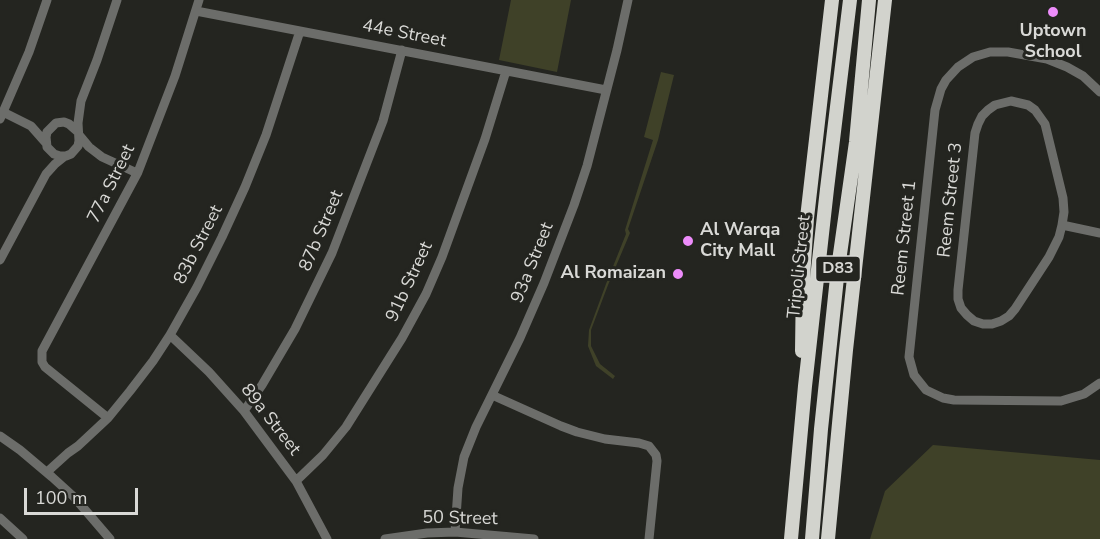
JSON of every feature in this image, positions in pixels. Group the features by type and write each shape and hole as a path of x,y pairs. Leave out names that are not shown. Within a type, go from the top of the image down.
{"highway":[{"path":"805,386 801,337 807,228 832,0"},
{"name":"Tripoli Street","path":"791,539 805,386 850,0"},
{"name":"Tripoli Street","path":"812,539 829,348 856,142 869,0"},
{"path":"828,539 885,0"}],"street":[{"path":"47,0 2,116 40,124 69,124 89,147 102,157"},
{"path":"0,260 46,174 78,146 81,101 117,0"},
{"name":"77a Street","path":"108,418 50,371 42,362 42,351 137,173 172,87 199,0"},
{"name":"93a Street","path":"455,532 458,488 464,457 560,244 587,166 628,0"},
{"name":"44e Street","path":"196,11 606,90"},
{"name":"83b Street","path":"50,474 108,418 153,362 170,335 212,257 245,187 270,124 300,31"},
{"name":"87b Street","path":"244,411 268,376 295,329 332,253 383,121 402,50"},
{"name":"Reem Street 1","path":"1100,92 1083,76 1067,67 1047,59 1008,52 990,52 973,57 958,67 946,80 940,89 935,110 909,357 914,375 926,390 943,398 954,400 1061,401 1084,394 1100,383"},
{"name":"91b Street","path":"296,481 323,455 346,427 402,338 426,294 485,139 506,71"},
{"path":"46,174 47,132 71,113 81,101"},
{"name":"Reem Street 3","path":"1011,101 1020,102 1028,105 1041,116 1062,191 1064,212 1062,225 1049,257 1009,316 992,324 983,324 967,315 961,308 958,290 975,133 982,116 995,105 1011,101"},
{"path":"25,122 37,131 48,147 60,156 87,153 102,157 137,173"},
{"path":"1062,225 1100,233"},
{"name":"89a Street","path":"170,335 209,372 244,411 296,481 327,539"},
{"path":"492,395 576,432 649,446 656,455 657,461 649,539"},
{"path":"0,436 50,474 110,539"},
{"path":"0,518 23,539"},
{"name":"50 Street","path":"385,539 455,532 534,539"}],"green space":[{"path":"511,0 571,0 557,72 499,60"},
{"path":"661,72 674,75 658,140 628,229 630,233 591,330 591,346 600,364 615,376 613,379 596,366 588,346 589,330 626,234 625,230 653,140 644,137"},
{"path":"933,445 1100,460 1100,539 870,539 885,491"}],"place":[{"name":"Uptown School","path":"1053,12"},
{"name":"Al Warqa City Mall","path":"688,241"},
{"name":"Al Romaizan","path":"678,274"}]}
